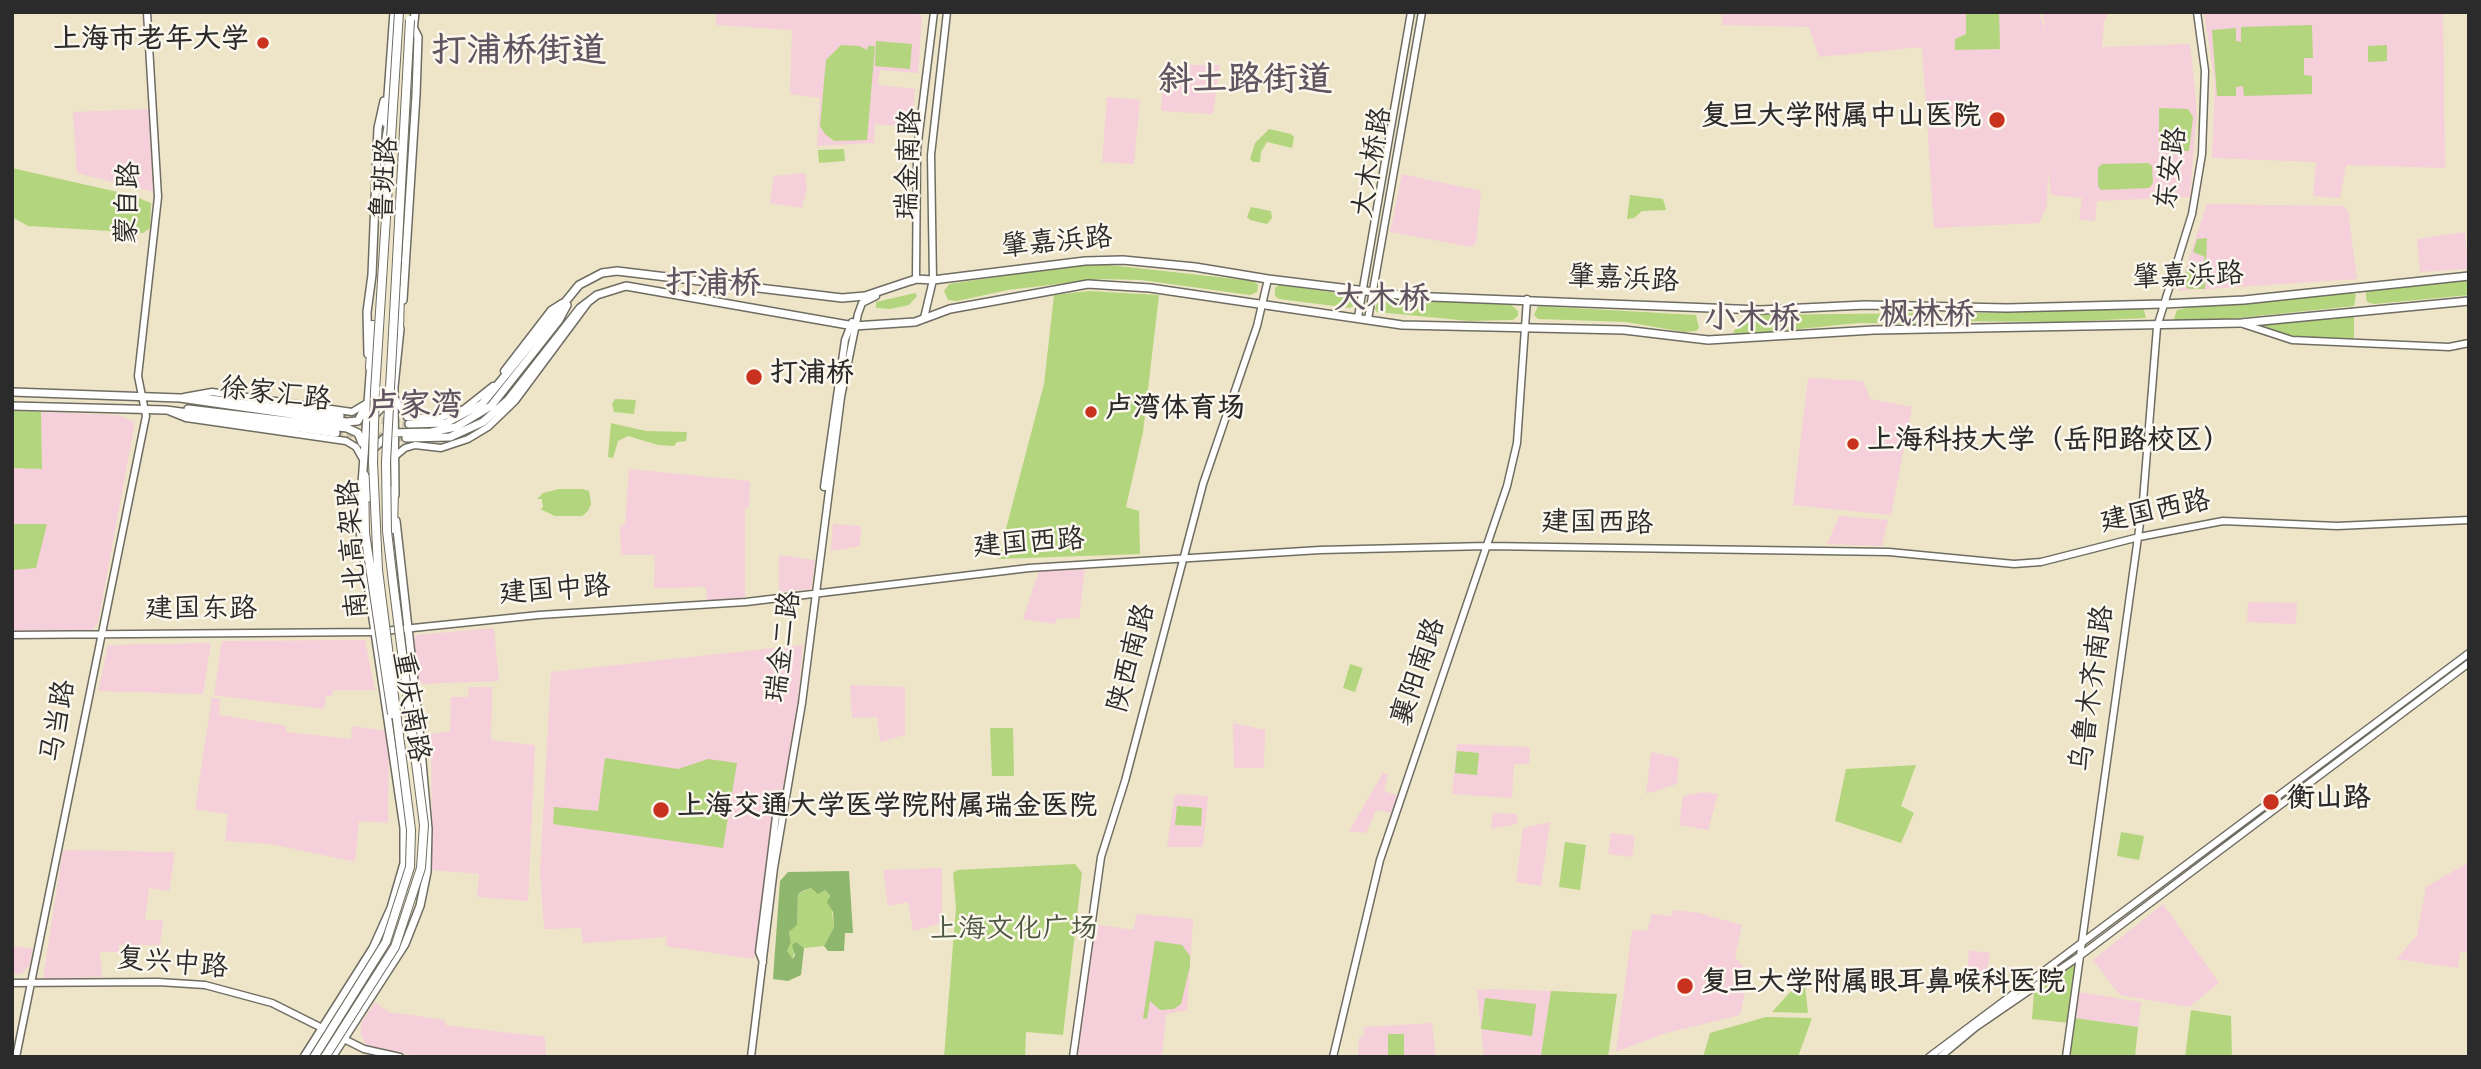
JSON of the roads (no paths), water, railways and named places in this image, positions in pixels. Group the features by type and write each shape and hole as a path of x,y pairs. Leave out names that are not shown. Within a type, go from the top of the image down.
{"highway":[{"name":"南北高架路","path":"314,1057 386,942 410,867 411,830 378,570 373,474 374,391 387,110 396,12"},
{"name":"南北高架路","path":"326,1057 395,947 411,905 421,867 424,825 390,557 386,462 412,18"},
{"path":"399,332 412,74 412,18"},
{"path":"370,366 387,110"},
{"path":"364,475 365,533 393,722 403,765"},
{"path":"394,490 393,529 413,703 413,734"}],"main road":[{"name":"鲁班路","path":"365,424 382,235 388,77 396,12"},
{"name":"鲁班路","path":"399,332 396,322 401,196 412,18"},
{"name":"鲁班路","path":"395,432 394,387 418,37 412,18"},
{"name":"鲁班路","path":"370,366 367,312 372,275 378,128 387,110 395,60 396,41 392,38"},
{"path":"395,60 399,41 407,42 410,47"},
{"path":"401,196 410,184"},
{"name":"肇嘉浜路","path":"570,298 589,278 617,271 842,298 864,296 916,279 933,280 1084,261 1123,260 1195,267 1374,293 1444,299 1527,299 1760,310 1865,305 2007,308 2164,304 2244,300 2469,276"},
{"name":"肇嘉浜路","path":"852,326 915,322 950,309 1088,285 1150,288 1368,320 1458,328 1624,330 1708,340 1874,330 2157,327 2241,323 2469,301"},
{"path":"406,438 450,437 483,422 508,400 573,314 610,289 626,286 852,326"},
{"path":"408,424 446,423 482,404 570,298"},
{"path":"365,463 376,445 395,432 431,432 456,427 491,406 559,320 570,298"},
{"path":"347,428 365,424 390,398 394,387"},
{"name":"徐家汇路","path":"12,392 180,398 346,422 358,421 367,403"},
{"path":"180,398 217,398 340,416"},
{"name":"徐家汇路","path":"12,406 146,410 182,408 347,428 355,430 361,438 365,463"},
{"name":"徐家汇路","path":"166,410 336,433"},
{"name":"重庆南路","path":"304,1057 373,947 391,908 404,864 400,793 378,631 359,524 359,487 365,463 365,424"},
{"name":"重庆南路","path":"332,1057 405,944 420,906 427,872 428,829 403,628 394,490 395,432"}],"street":[{"name":"蒙自路","path":"141,395 138,376 158,197 147,12"},
{"name":"瑞金南路","path":"916,279 917,150 933,12"},
{"name":"瑞金南路","path":"924,318 933,280 931,155 947,12"},
{"name":"大木桥路","path":"1358,317 1411,12"},
{"name":"大木桥路","path":"1368,320 1422,12"},
{"name":"东安路","path":"2157,327 2192,214 2202,154 2205,71 2197,12"},
{"path":"852,326 862,303 916,279"},
{"name":"陕西南路","path":"1073,1057 1101,856 1125,780 1203,484 1263,305 1268,279"},
{"path":"396,400 402,413 414,419 437,419 464,409 493,386 551,310 570,298"},
{"name":"襄阳南路","path":"1333,1057 1380,860 1515,452 1527,299"},
{"path":"393,459 405,448 415,445 441,448 468,439 488,427 515,401 587,304"},
{"name":"肇嘉浜路","path":"2241,323 2292,340 2449,347 2469,343"},
{"name":"瑞金二路","path":"751,1057 784,803 816,595 845,340 852,326"},
{"name":"乌鲁木齐南路","path":"2066,1057 2138,537 2157,327"},
{"name":"马当路","path":"16,1057 146,410 141,395"},
{"path":"166,410 186,418 352,443 365,463"},
{"name":"建国西路","path":"723,603 816,595 964,573 1398,546 1889,552 2014,564 2067,556 2138,537 2223,522 2348,526 2469,520"},
{"name":"建国中路","path":"391,629 539,615 723,603"},
{"name":"建国东路","path":"12,635 391,629"},
{"path":"1929,1057 2309,770 2469,653"},
{"path":"1940,1057 1976,1027 2081,955 2469,663"},
{"name":"复兴中路","path":"12,983 158,982 205,985 272,1003 364,1049 400,1057"}],"tunnel":[{"path":"340,416 409,424"},
{"path":"336,433 406,438"}],"place":[{"name":"上海市老年大学","path":"263,43"},
{"name":"复旦大学附属中山医院","path":"1997,120"},
{"name":"打浦桥","path":"754,377"},
{"name":"卢湾体育场","path":"1091,412"},
{"name":"上海科技大学（岳阳路校区）","path":"1853,444"},
{"name":"衡山路","path":"2271,802"},
{"name":"上海交通大学医学院附属瑞金医院","path":"661,810"},
{"name":"复旦大学附属眼耳鼻喉科医院","path":"1685,986"}],"district":[{"name":"打浦桥街道","path":"519,56"},
{"name":"斜土路街道","path":"1245,85"},
{"name":"打浦桥","path":"713,289"},
{"name":"大木桥","path":"1382,304"},
{"name":"枫林桥","path":"1927,320"},
{"name":"小木桥","path":"1752,324"},
{"name":"卢家湾","path":"415,411"}],"park label":[{"name":"上海文化广场","path":"1014,933"}]}
